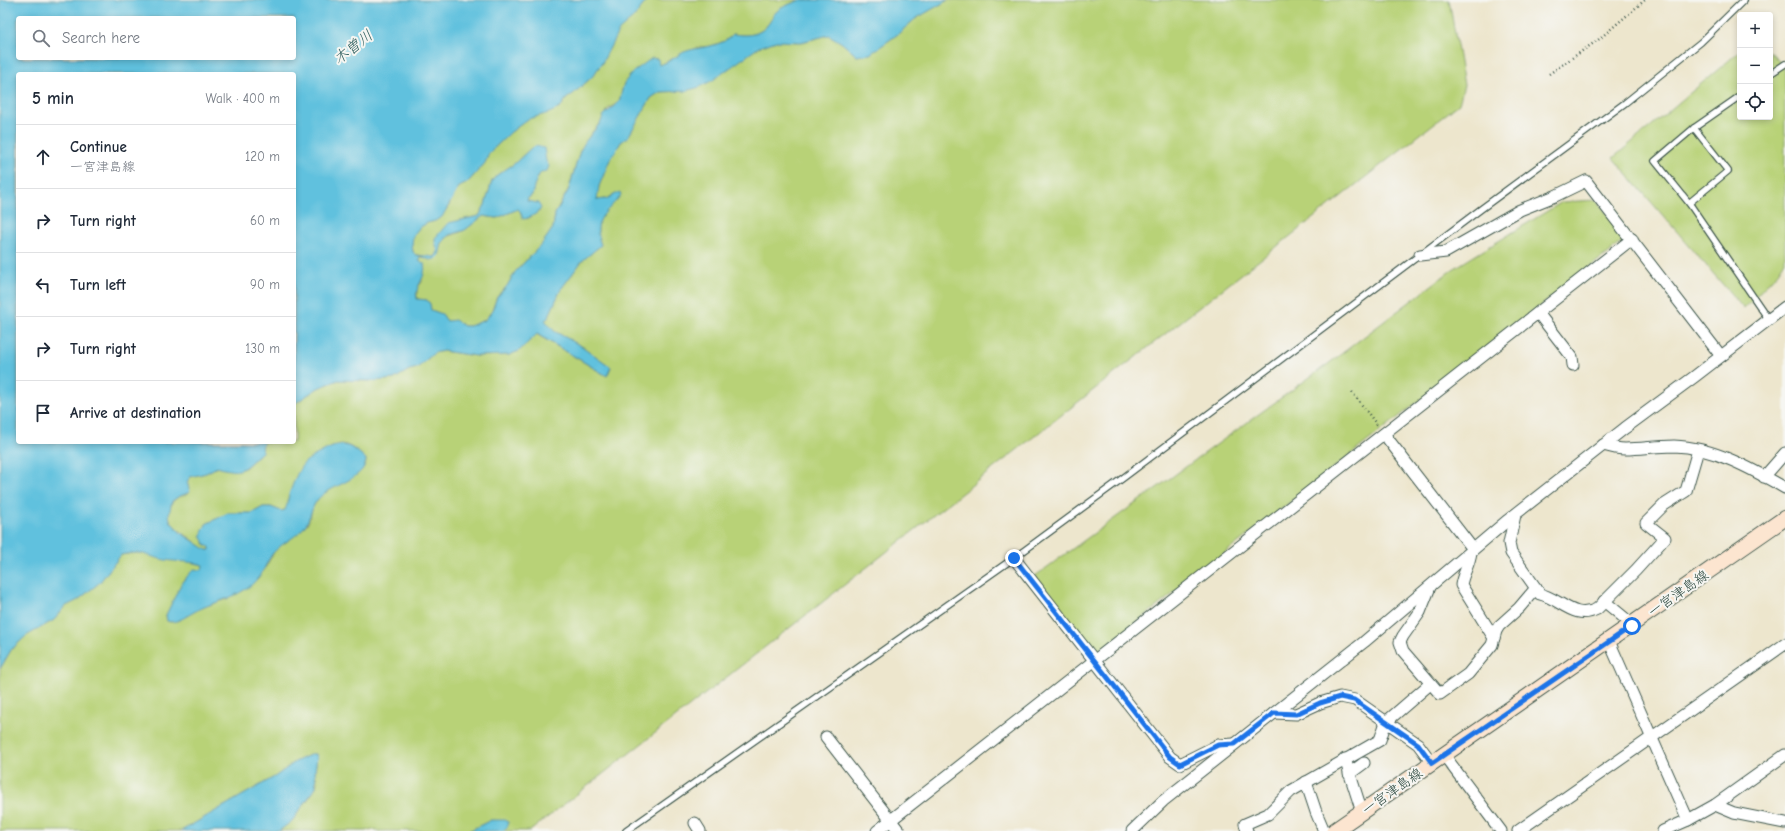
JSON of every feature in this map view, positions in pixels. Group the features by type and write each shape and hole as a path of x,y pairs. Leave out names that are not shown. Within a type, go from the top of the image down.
{"main road":[{"name":"一宮津島線","path":"1334,831 1785,518"}],"street":[{"path":"1420,255 1446,252 1520,210 1556,196 1586,181 1721,356"},
{"path":"876,831 1632,239"},
{"path":"1132,831 1163,801 1364,642 1515,515 1785,307"},
{"path":"1538,313 1572,357 1573,365"},
{"path":"1384,434 1472,551 1470,562 1462,576 1460,586 1494,638"},
{"path":"1604,445 1623,449 1674,446 1715,454 1785,488"},
{"path":"1515,515 1509,543 1511,553 1540,594 1549,597 1560,605 1580,613 1590,612 1604,601 1636,570 1665,538 1646,523 1664,505 1686,491 1698,450"},
{"path":"1764,477 1785,453"},
{"path":"1014,558 1170,757 1180,764 1218,745 1234,744"},
{"path":"1430,586 1420,612 1400,642 1403,651 1440,694 1468,674 1492,645 1499,626 1519,608 1536,588"},
{"path":"1604,601 1633,624"},
{"path":"1609,641 1688,820"},
{"path":"1518,831 1785,644"},
{"path":"1247,831 1245,824 1268,814 1291,792 1344,759 1380,740 1386,722 1430,684"},
{"path":"1274,713 1296,714 1320,703 1340,697 1354,700 1438,759 1501,831"},
{"path":"826,737 899,831"},
{"path":"1663,831 1688,820 1715,805 1785,755"},
{"path":"1344,759 1362,812"},
{"path":"1349,774 1364,763"},
{"path":"1306,782 1324,831"},
{"path":"1715,805 1734,813 1785,823"}],"lane":[{"path":"626,831 1014,558 1123,478 1625,103 1702,42 1744,0"},
{"path":"1773,72 1785,64"},
{"path":"1737,98 1694,128 1655,161 1689,203 1769,320"},
{"path":"1689,203 1728,171 1694,128"}],"path":[{"path":"1549,74 1598,40 1645,0"},
{"path":"1352,392 1384,434"}],"green space":[{"path":"647,0 800,0 784,7 774,14 770,22 757,33 748,35 733,34 728,40 686,52 624,83 619,102 608,109 601,122 592,132 580,151 569,188 555,214 553,228 542,244 515,272 507,286 497,297 492,311 485,320 470,326 464,326 460,323 447,321 442,314 431,310 430,304 427,300 417,299 417,288 422,282 420,256 430,260 439,256 445,239 466,229 483,216 497,218 518,209 527,219 540,211 535,203 527,201 532,195 535,182 546,161 530,149 514,164 497,175 492,181 485,205 479,216 460,220 437,248 438,252 435,257 431,258 416,255 413,252 413,235 419,228 427,223 435,221 449,206 452,196 459,187 467,183 485,163 489,153 511,132 528,119 560,108 566,99 592,77 602,63 619,29 634,17"},
{"path":"948,0 1449,0 1464,85 1459,104 530,831 502,831 507,828 491,820 469,831 376,831 372,829 366,831 279,831 292,821 314,791 317,783 315,771 317,757 316,754 312,754 295,762 276,776 181,831 0,831 0,669 11,650 26,636 54,620 66,606 78,600 99,583 121,555 142,552 155,557 187,561 203,565 202,570 184,579 166,615 167,621 176,621 200,608 227,599 263,572 275,550 308,523 313,507 318,499 324,493 358,474 366,463 366,459 357,451 344,444 338,444 332,447 288,498 289,504 285,510 281,511 271,507 263,507 252,513 228,513 206,524 204,544 210,547 210,550 203,548 174,526 169,516 169,510 172,503 178,497 190,492 187,482 190,477 206,473 217,467 225,469 245,468 262,452 263,444 296,444 296,403 318,388 338,380 374,381 394,379 409,370 417,368 434,353 443,351 476,356 509,355 519,351 536,334 607,376 611,367 583,347 554,331 544,320 548,318 561,289 582,261 601,245 598,235 599,221 619,193 606,199 597,200 599,186 611,157 621,142 628,137 651,98 660,92 685,91 742,59 759,47 776,41 801,42 829,35 842,43 857,56 870,54 898,34 915,19"},
{"path":"1737,54 1737,120 1773,120 1773,54 1785,71 1785,261 1778,272 1744,309 1613,158"},
{"path":"1596,200 1627,238 1095,655 1035,576 1328,364 1453,269 1562,202"}],"water":[{"name":"木曽川","path":"0,0 647,0 634,17 619,30 602,63 592,77 566,99 560,108 528,119 511,132 489,153 485,163 467,183 459,187 442,217 419,228 413,236 413,252 416,255 435,257 438,252 435,238 448,223 479,216 485,205 492,181 497,175 514,164 530,149 536,146 544,148 546,161 549,166 547,171 541,172 539,175 532,195 527,201 538,203 541,208 538,212 525,219 523,219 518,209 497,218 483,216 465,230 449,235 442,243 439,256 436,259 430,260 420,256 419,261 424,263 425,269 417,290 417,299 427,300 430,304 431,310 442,314 447,321 455,320 464,326 470,326 485,320 492,311 497,297 507,286 515,272 542,244 553,228 555,214 569,189 580,151 585,142 601,122 603,116 619,102 624,83 633,72 652,58 658,59 659,65 684,52 723,42 733,34 748,35 757,33 770,22 774,14 784,7 800,0 948,0 915,19 898,34 870,54 857,56 842,43 829,35 801,42 776,41 759,47 713,80 700,87 685,91 660,92 651,98 628,137 621,142 611,157 599,186 597,200 606,199 620,192 621,195 599,222 598,236 601,245 582,261 561,289 548,318 545,320 554,331 583,347 611,367 607,376 537,334 519,351 509,355 476,356 443,351 434,353 417,368 409,370 394,379 374,381 338,380 318,388 296,403 296,72 16,72 16,444 263,444 262,452 242,469 233,470 217,467 206,473 190,477 187,482 190,492 172,501 169,514 170,521 181,533 207,550 210,550 210,547 206,546 201,535 206,524 228,513 252,513 263,507 271,507 281,511 285,510 291,488 299,470 304,463 313,456 332,447 343,445 354,449 366,459 360,472 354,477 324,493 316,501 306,523 301,530 276,550 258,578 239,593 200,609 179,620 171,622 167,621 166,615 182,582 194,569 202,570 203,565 165,560 140,553 121,555 99,583 78,600 66,606 54,620 26,636 11,650 0,669"},
{"path":"312,754 316,754 317,757 315,771 316,787 292,821 279,831 181,831 276,776 295,762"},
{"path":"491,820 505,820 509,822 507,828 502,831 469,831"}],"route":[{"path":"1014,558 1036,584 1170,757 1180,764 1218,745 1234,744 1274,713 1296,714 1320,703 1340,697 1354,700 1418,744 1432,763 1632,626"}]}
